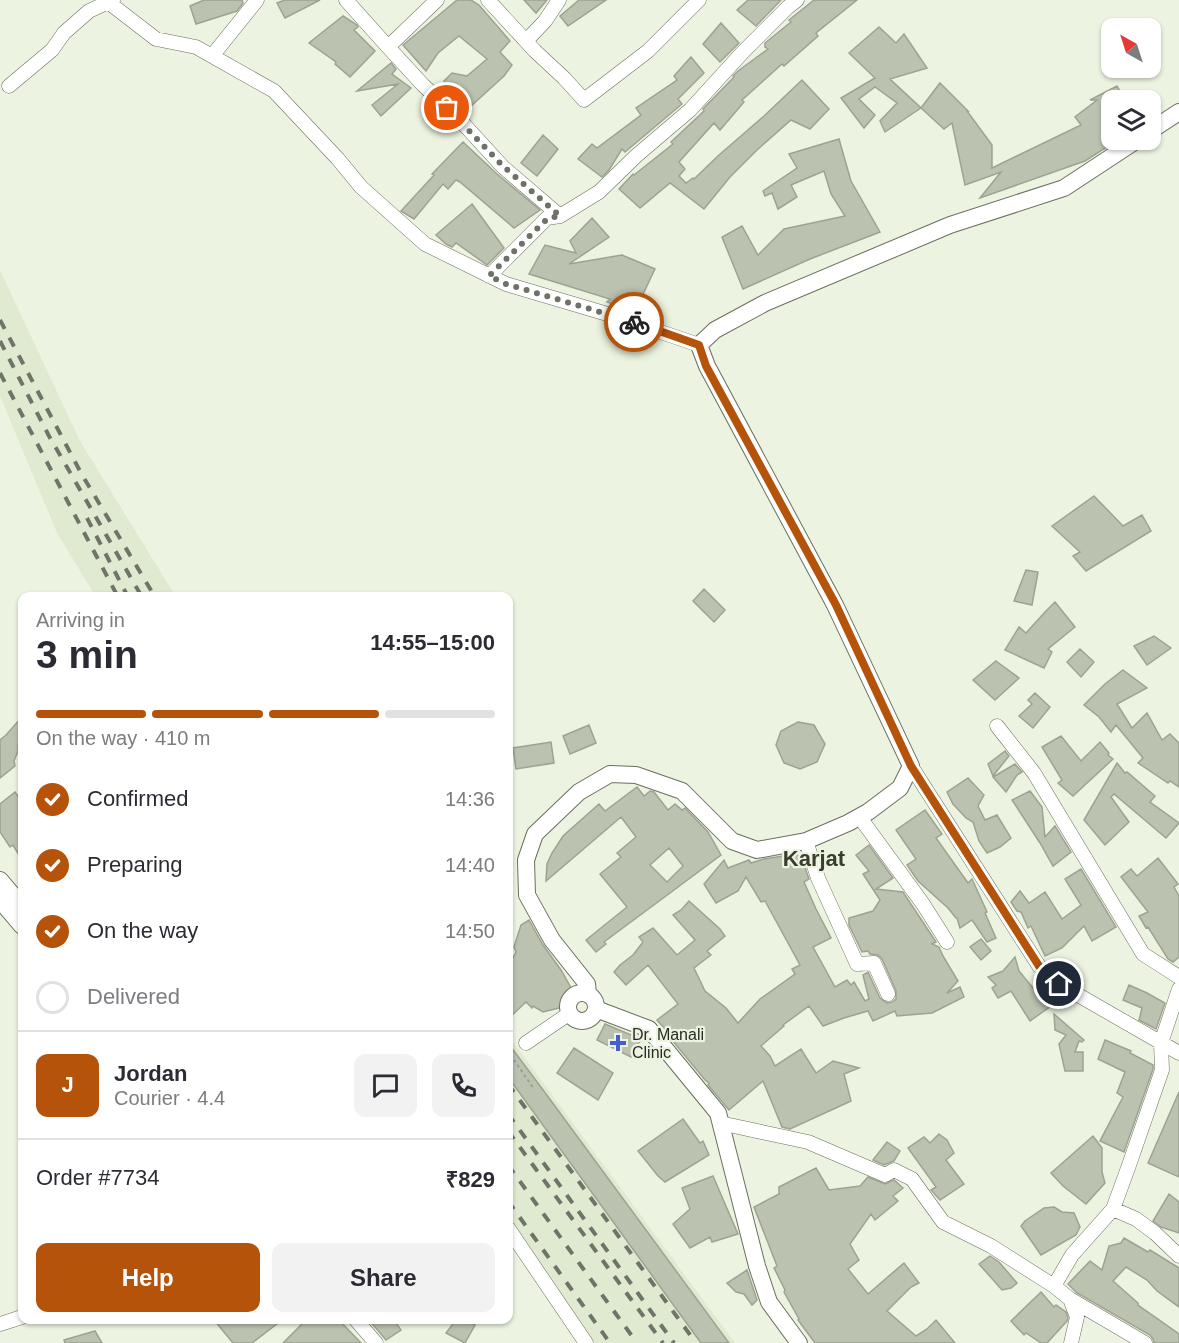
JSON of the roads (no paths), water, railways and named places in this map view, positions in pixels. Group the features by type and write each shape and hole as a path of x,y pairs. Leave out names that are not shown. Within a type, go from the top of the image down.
{"street":[{"path":"212,56 257,0"},
{"path":"346,0 423,85 503,166 560,216"},
{"path":"388,47 437,0"},
{"path":"488,0 584,100 648,51 699,0"},
{"path":"526,41 545,21 559,0"},
{"path":"489,276 548,218 560,216 599,192 636,156 690,110 742,53 797,0"},
{"path":"9,86 52,50 64,33 89,11 110,1 156,39 196,47 274,92 338,159 361,187 424,244 506,284 614,316 699,345"},
{"path":"1161,124 1179,112"},
{"path":"699,345 715,330 765,303 950,225 1064,188 1122,150"},
{"path":"699,345 706,366 836,605 911,766 1039,966 1059,984 1179,1053"},
{"path":"997,726 1034,773 1143,954 1179,977"},
{"path":"799,1343 769,1302 757,1266 718,1113 649,1029 592,1002 583,993 574,996 569,1004 570,1013 576,1019 584,1021 592,1017 592,1002 587,984 552,940 527,895 526,860 535,834 579,792 610,774 636,775 682,791 732,841 757,850 806,841 859,817 900,788 911,766"},
{"path":"859,817 923,904 947,942"},
{"path":"806,841 818,878 857,964 874,963 888,994"},
{"path":"0,880 18,901"},
{"path":"0,900 18,921"},
{"path":"1054,1286 1072,1255 1113,1209 1162,1070 1161,1043 1179,989"},
{"path":"526,1043 570,1013"},
{"path":"720,1123 808,1142 885,1175 894,1170 912,1179 944,1222 991,1246 1054,1286 1070,1299 1145,1343"},
{"path":"1113,1209 1136,1219 1179,1256"},
{"path":"513,1235 586,1343"},
{"path":"1070,1299 1077,1317 1071,1343"},
{"path":"0,1324 18,1318"},
{"path":"359,1324 376,1343"}],"railway":[{"path":"0,320 81,473 152,592"},
{"path":"0,341 49,436 139,592"},
{"path":"0,373 115,592"},
{"path":"87,518 125,592"},
{"path":"513,1091 696,1343"},
{"path":"513,1121 674,1343"},
{"path":"513,1138 663,1343"},
{"path":"513,1172 637,1343"},
{"path":"513,1208 610,1343"}],"place":[{"name":"Dr. Manali Clinic","path":"618,1043"}],"district":[{"name":"Karjat","path":"814,858"}]}
